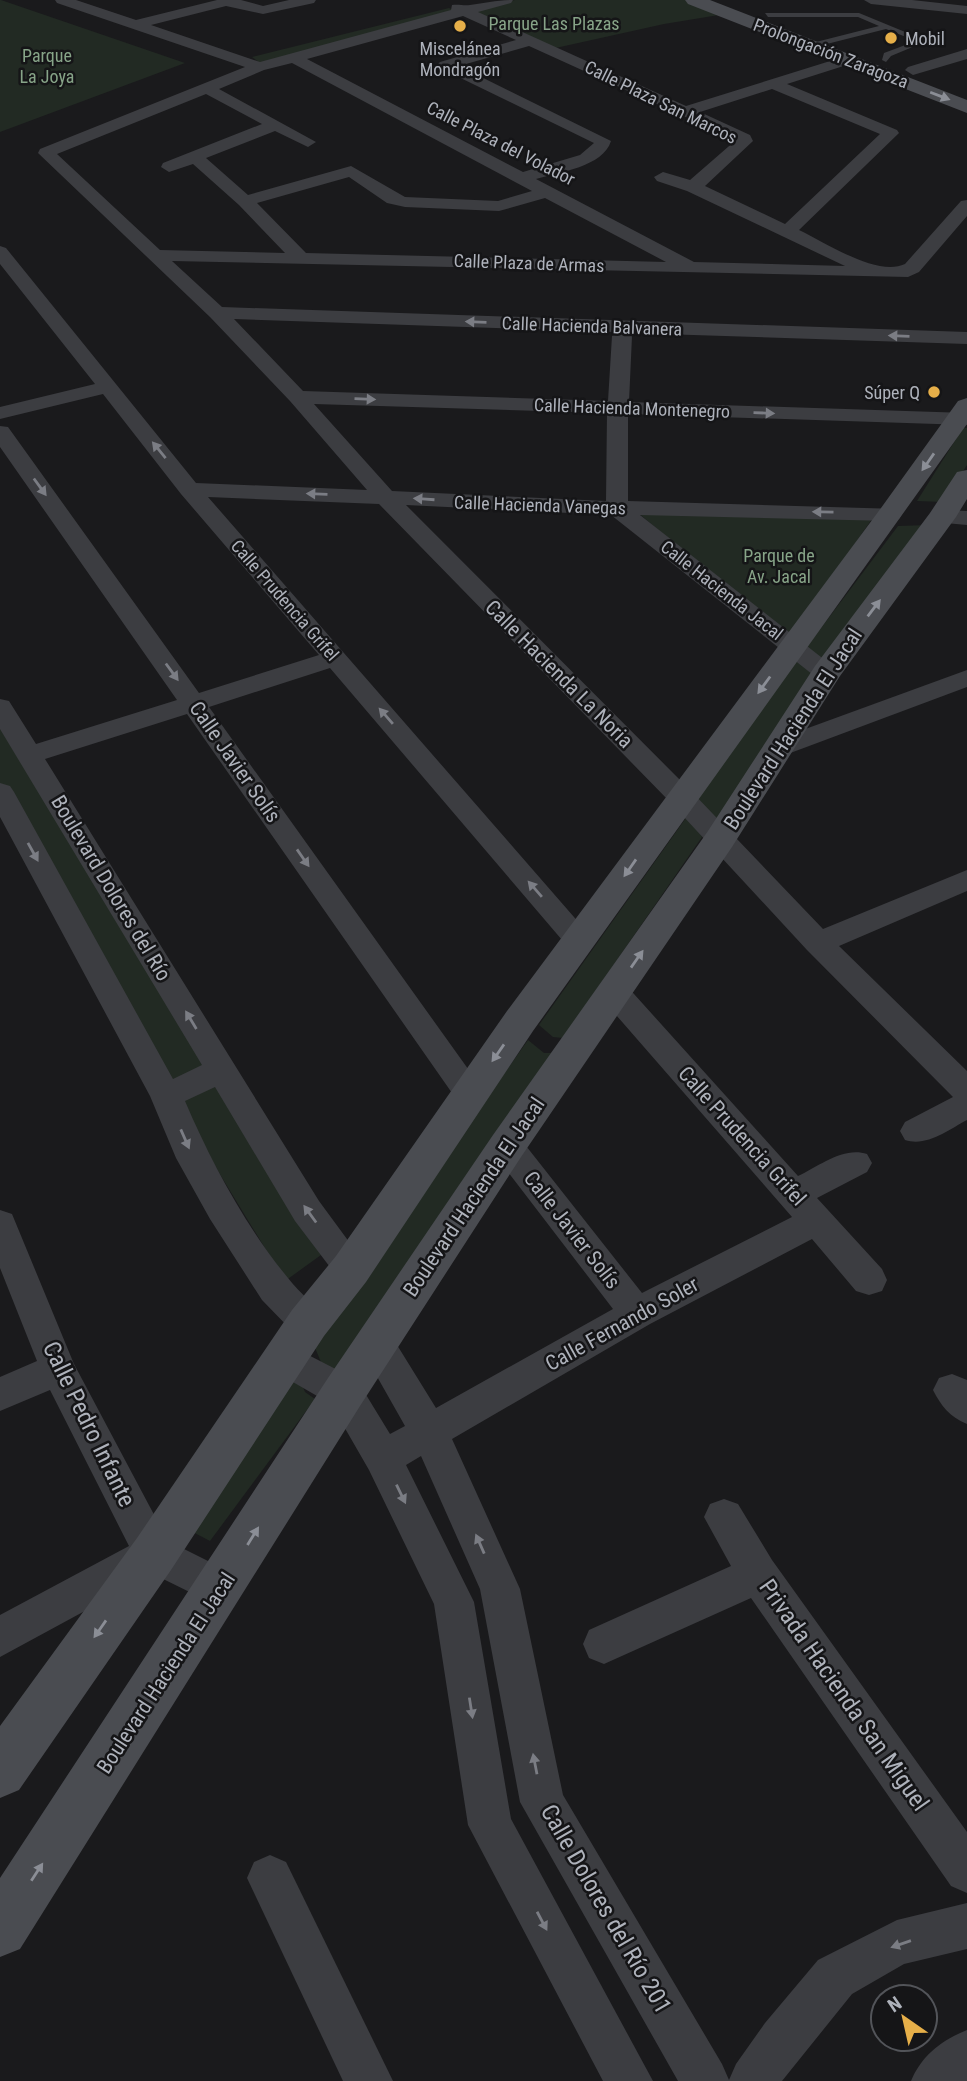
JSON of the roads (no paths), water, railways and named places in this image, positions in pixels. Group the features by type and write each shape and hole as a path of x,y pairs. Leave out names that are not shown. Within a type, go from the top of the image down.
{"main road":[{"name":"Prolongación Zaragoza","path":"694,0 967,107"},
{"name":"Prolongación Zaragoza","path":"730,0 967,91"},
{"name":"Boulevard Hacienda El Jacal","path":"0,1771 154,1554 308,1323 351,1269 520,1021 681,797 964,414"},
{"name":"Boulevard Hacienda El Jacal","path":"0,1929 344,1392 507,1146 720,839 826,673 955,517 967,478"},
{"path":"520,1021 574,1048"}],"street":[{"path":"138,24 230,1 263,10 309,0"},
{"path":"242,59 456,4 506,0"},
{"path":"871,0 940,3 967,10"},
{"path":"69,1 259,66"},
{"path":"208,89 259,66 292,58 456,4"},
{"name":"Calle Plaza San Marcos","path":"456,4 738,135 744,141 693,187"},
{"path":"522,178 586,159 603,141 445,65 531,41"},
{"path":"913,70 967,54"},
{"name":"Calle Plaza del Volador","path":"292,58 549,191 690,268"},
{"path":"686,111 848,60"},
{"path":"771,83 891,133 789,230"},
{"path":"208,89 307,142"},
{"name":"Calle Hacienda La Noria","path":"208,89 46,153 217,313 297,397 385,497 681,797 818,943 967,1091"},
{"path":"169,167 275,125"},
{"path":"195,157 245,201 299,257"},
{"path":"245,201 351,171 393,199 405,202 499,206 549,191"},
{"path":"663,177 693,187 789,230 874,272"},
{"name":"Calle Plaza de Armas","path":"154,255 904,273 912,268 967,205"},
{"name":"Calle Prudencia Grifel","path":"0,252 189,489 579,940"},
{"name":"Calle Hacienda Balvanera","path":"217,313 967,338"},
{"path":"617,508 622,335"},
{"path":"0,413 108,387"},
{"name":"Calle Hacienda Montenegro","path":"297,397 618,408 964,414"},
{"name":"Calle Javier Solís","path":"0,432 470,1094"},
{"name":"Calle Hacienda Vanegas","path":"189,489 617,508 891,513"},
{"name":"Calle Hacienda Jacal","path":"617,508 826,673"},
{"path":"30,755 336,658"},
{"path":"776,749 967,678"},
{"name":"Boulevard Dolores del Río","path":"0,707 307,1211 351,1269"},
{"path":"0,792 166,1096 193,1158 222,1209 275,1289 308,1323"},
{"path":"818,943 967,880"},
{"name":"Calle Prudencia Grifel","path":"614,992 869,1280"},
{"path":"166,1096 221,1070"},
{"path":"917,1131 967,1105"},
{"name":"Calle Javier Solís","path":"507,1146 637,1313"},
{"name":"Calle Fernando Soler","path":"383,1458 637,1313 805,1207 855,1163"},
{"name":"Calle Pedro Infante","path":"0,1224 58,1369 154,1554"},
{"name":"Calle Dolores del Río 201","path":"376,1343 430,1433 500,1589 542,1802 705,2081"},
{"path":"285,1359 344,1392 383,1458 454,1602 490,1825 629,2081"},
{"path":"0,1395 58,1369"},
{"name":"Privada Hacienda San Miguel","path":"724,1517 758,1574 967,1870"},
{"path":"0,1637 154,1554 220,1588"},
{"path":"604,1644 758,1574"},
{"path":"270,1878 358,2076"},
{"path":"753,2081 782,2040 835,1977 897,1944 967,1926"},
{"path":"935,2081 967,2054"}],"lane":[{"path":"768,15 853,15 923,41 893,51 887,55 886,60"},
{"path":"811,46 887,26"}],"place":[{"name":"Miscelánea Mondragón","path":"460,26"},
{"name":"Mobil","path":"891,38"},
{"name":"Súper Q","path":"934,392"}],"park label":[{"name":"Parque Las Plazas","path":"554,23"},
{"name":"Parque La Joya","path":"47,65"},
{"name":"Parque de Av. Jacal","path":"779,565"}]}
